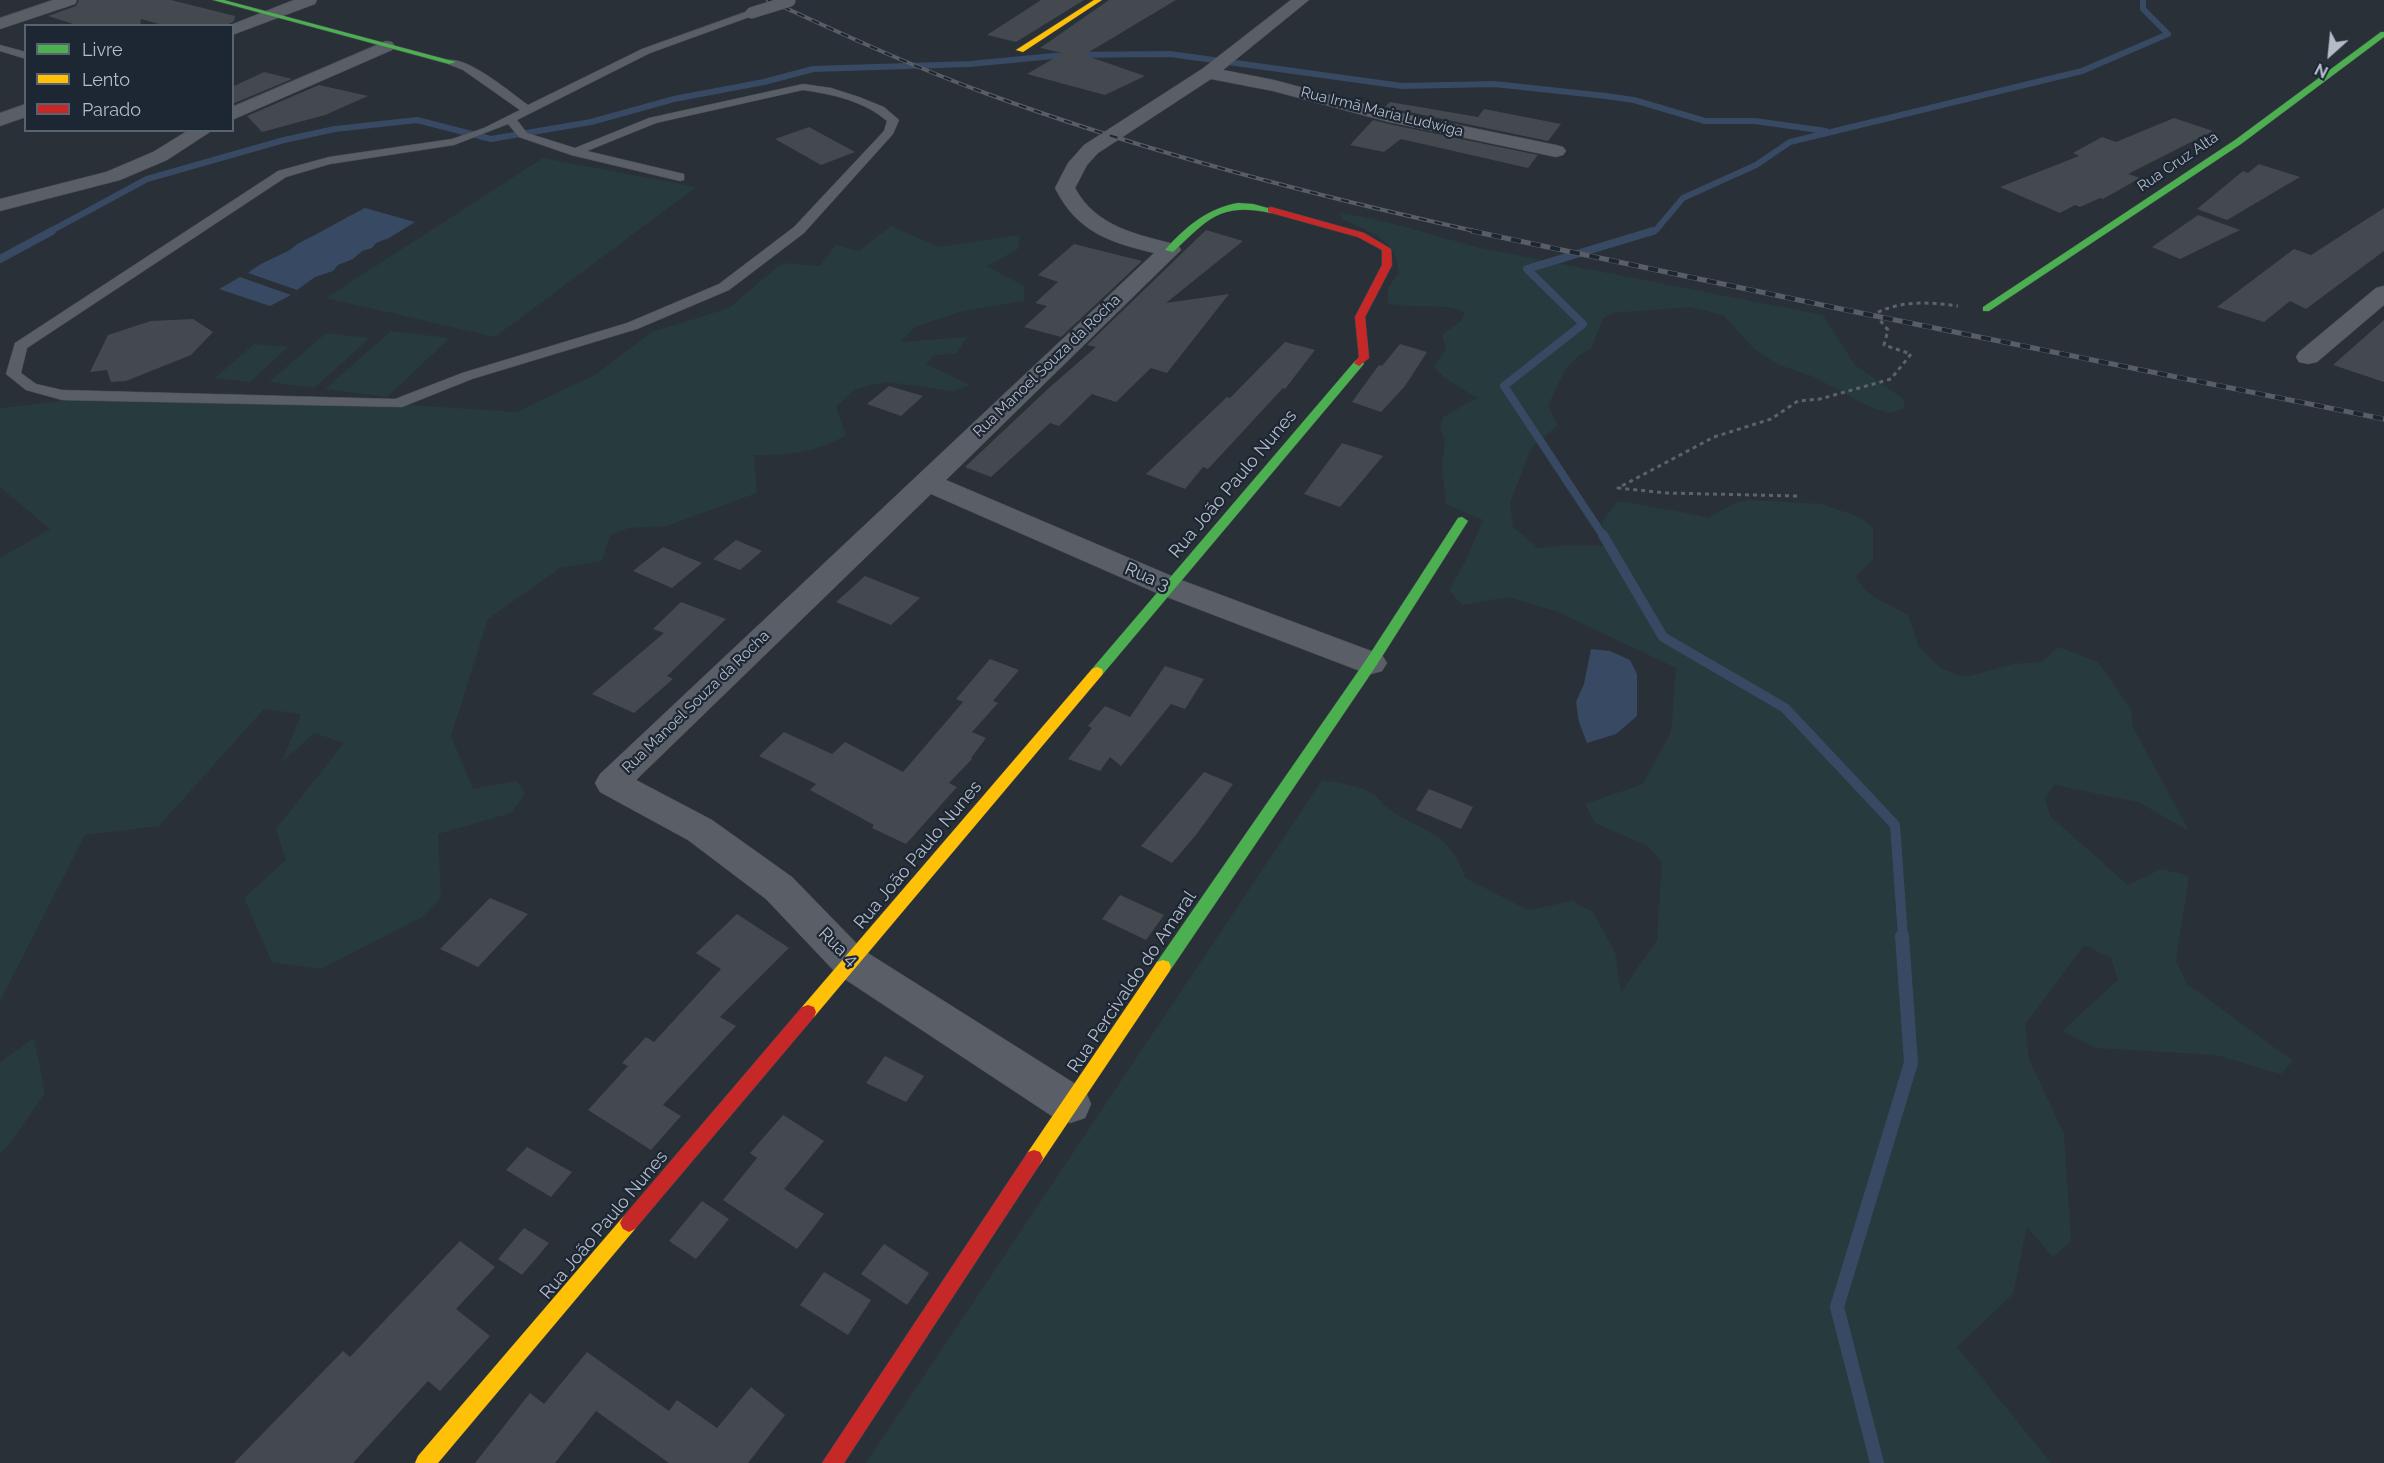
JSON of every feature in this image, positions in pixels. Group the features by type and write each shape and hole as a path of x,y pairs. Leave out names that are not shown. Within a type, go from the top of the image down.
{"street":[{"path":"0,24 69,0"},
{"path":"216,0 452,62"},
{"path":"234,29 309,0"},
{"path":"1020,50 1099,0"},
{"path":"1170,250 1131,241 1102,229 1080,213 1069,200 1065,188 1078,164 1091,149 1209,73 1300,0"},
{"name":"Rua Cruz Alta","path":"1986,309 2216,157 2341,68 2384,34"},
{"path":"234,113 386,46"},
{"name":"Rua Irmã Maria Ludwiga","path":"1209,73 1274,86 1389,116 1556,151"},
{"path":"0,120 24,111"},
{"path":"0,205 112,176 160,156 201,132"},
{"name":"Rua João Paulo Nunes","path":"425,1463 1364,358 1360,317 1388,265 1386,249 1361,235 1256,206 1233,205 1210,213 1170,250"},
{"name":"Rua Manoel Souza da Rocha","path":"612,783 1170,250"},
{"path":"2308,357 2384,293"},
{"path":"2361,311 2384,322"},
{"name":"Rua 3","path":"926,482 1170,587 1371,663"},
{"name":"Rua Percivaldo do Amaral","path":"832,1463 1070,1104 1371,663 1462,521"},
{"name":"Rua 4","path":"612,783 700,830 779,888 850,962 1070,1104"}],"lane":[{"path":"575,152 653,120 803,87 831,91 855,99 880,109 893,120 889,132 799,230 724,287 632,326 467,376 397,404 62,395 31,387 14,374 20,346 282,174 329,161 454,142 488,130 646,51 791,1"},
{"path":"0,48 24,55"},
{"path":"452,62 467,68 526,109"},
{"path":"510,119 523,135 575,152 680,177"}],"path":[{"path":"1797,496 1667,493 1618,488 1714,437 1771,419 1798,401 1820,399 1891,379 1911,354 1884,345 1888,330 1875,314 1881,309 1919,303 1939,303 1986,309"}],"green space":[{"path":"543,158 696,187 495,337 326,298"},
{"path":"1339,212 1391,223 1480,248 1823,315 1855,365 1905,400 1903,409 1890,413 1872,408 1812,376 1779,365 1754,349 1723,315 1690,307 1613,313 1603,318 1591,349 1582,353 1569,365 1560,380 1548,406 1558,425 1531,448 1510,503 1513,527 1538,548 1573,545 1607,546 1602,522 1617,502 1628,502 1708,518 1735,503 1750,500 1822,504 1859,517 1873,527 1873,560 1856,576 1871,595 1908,615 1919,647 1942,669 1965,677 2013,664 2042,662 2058,647 2098,662 2131,709 2133,727 2189,831 2138,802 2055,785 2045,797 2050,816 2128,885 2161,869 2189,876 2176,961 2187,984 2293,1061 2281,1074 2216,1055 2096,1048 2062,1031 2118,980 2111,958 2084,945 2025,1025 2029,1059 2064,1134 2071,1241 2053,1257 2027,1227 2013,1294 1957,1347 2051,1463 866,1463 1322,780 1354,786 1372,793 1389,809 1444,842 1459,863 1465,878 1528,910 1572,901 1593,912 1615,952 1621,992 1657,940 1662,862 1646,845 1595,823 1585,804 1643,784 1671,732 1676,668 1556,611 1508,597 1462,605 1449,590 1466,560 1483,520 1446,504 1442,466 1445,440 1440,428 1443,417 1477,398 1445,378 1434,367 1446,349 1442,335 1462,320 1465,312 1446,307 1388,303 1388,287 1399,273 1393,251 1380,238 1342,219"},
{"path":"891,226 939,247 1020,235 1018,249 987,266 1024,286 1024,301 959,312 915,327 901,342 967,337 957,353 933,356 926,364 970,385 954,391 887,382 855,389 836,407 846,435 824,446 802,452 754,455 757,493 667,526 629,528 610,535 602,561 560,568 488,619 451,736 473,789 517,781 525,794 511,813 438,834 441,898 422,917 321,969 272,962 244,898 286,860 276,829 344,743 314,733 282,762 301,714 264,709 159,826 85,835 0,1001 0,558 50,529 0,487 0,408 108,396 234,393 516,412 595,375 652,332 729,308 782,263 820,266 836,245 859,251"},
{"path":"391,331 450,338 387,397 325,389"},
{"path":"326,333 370,338 314,388 269,382"},
{"path":"254,344 288,347 250,382 215,378"},
{"path":"34,1038 45,1093 9,1145 0,1153 0,1062"}],"water":[{"path":"365,208 415,222 376,243 372,248 362,251 353,259 338,265 333,271 315,277 297,290 248,273 261,264"},
{"path":"240,277 291,295 270,306 219,289"},
{"path":"1591,649 1610,651 1630,660 1637,674 1637,716 1616,734 1587,743 1579,722 1576,702 1584,684"}],"building":[{"path":"79,0 171,0 235,16 234,21 229,24 159,24 141,19 140,24 74,24 48,16 76,6"},
{"path":"1041,0 1084,0 1016,42 987,35"},
{"path":"1109,0 1176,0 1084,55 1145,76 1105,95 1027,74 1063,53 1040,48"},
{"path":"264,72 292,79 234,103 234,86"},
{"path":"319,85 368,96 325,115 262,132 247,116"},
{"path":"1390,102 1478,117 1484,109 1561,124 1548,141 1385,107"},
{"path":"2174,118 2213,131 2128,174 2140,178 2103,199 2100,198 2080,207 2075,205 2060,213 2000,187 2079,156 2073,153 2102,137 2116,142"},
{"path":"1373,120 1538,155 1528,168 1401,139 1384,152 1350,145"},
{"path":"809,127 855,152 821,165 775,139"},
{"path":"2259,164 2300,177 2227,220 2197,209 2243,171 2248,173"},
{"path":"2384,208 2384,251 2306,309 2290,301 2264,322 2217,307 2294,249 2311,255"},
{"path":"2198,215 2240,230 2180,259 2152,247"},
{"path":"1206,230 1243,241 1166,303 1229,294 1167,373 1151,368 1116,402 1092,394 1059,426 1050,423 991,477 965,467 1096,347 1087,345"},
{"path":"1074,244 1142,261 1061,337 1024,327 1047,306 1035,303 1058,282 1038,275"},
{"path":"193,319 213,332 191,355 126,381 111,382 107,370 90,372 108,335 151,321"},
{"path":"2384,320 2384,382 2333,365"},
{"path":"1285,342 1315,350 1285,389 1283,388 1208,469 1203,467 1185,489 1146,474 1227,397 1230,398"},
{"path":"1400,344 1427,352 1405,386 1381,412 1352,402 1379,365 1382,366"},
{"path":"889,386 923,396 901,416 867,404"},
{"path":"1342,443 1383,456 1340,507 1304,494"},
{"path":"736,540 762,551 740,570 713,559"},
{"path":"663,547 702,563 672,588 633,571"},
{"path":"865,576 920,598 891,625 836,602"},
{"path":"681,602 726,619 667,676 673,679 634,713 592,694 664,633 653,629"},
{"path":"990,659 1019,670 993,701 998,703 972,732 986,738 972,759 949,783 957,787 906,844 872,828 874,825 810,790 816,784 759,756 784,732 832,754 845,742 903,772 963,702 956,699"},
{"path":"1165,666 1204,679 1185,709 1171,704 1121,766 1110,757 1100,771 1068,759 1092,728 1088,726 1105,706 1130,717"},
{"path":"1204,772 1233,784 1196,835 1172,863 1141,846"},
{"path":"1429,789 1473,807 1461,829 1416,810"},
{"path":"1120,895 1164,915 1146,940 1102,919"},
{"path":"490,898 528,914 478,967 440,949"},
{"path":"737,914 789,948 720,1017 736,1026 663,1105 681,1116 651,1150 588,1110 628,1066 622,1063 646,1037 654,1042 721,969 696,953"},
{"path":"885,1056 924,1076 906,1102 866,1083"},
{"path":"783,1115 824,1141 784,1189 824,1214 797,1249 723,1200 757,1158 750,1153"},
{"path":"527,1147 572,1172 551,1197 506,1170"},
{"path":"702,1201 729,1219 696,1259 669,1241"},
{"path":"524,1228 549,1243 522,1275 498,1259"},
{"path":"460,1241 495,1267 456,1309 490,1336 440,1391 428,1381 353,1463 234,1463 343,1351 350,1357"},
{"path":"884,1244 929,1273 907,1305 861,1274"},
{"path":"824,1272 871,1300 848,1335 800,1305"},
{"path":"587,1352 669,1411 677,1400 717,1428 751,1387 785,1415 748,1463 669,1463 596,1411 555,1463 475,1463 530,1393 544,1404"}],"waterway":[{"path":"1648,232 1656,230 1683,198 1756,165 1790,142 2082,71 2168,34 2143,9 2143,0"},
{"path":"49,232 147,179 284,140 335,129 417,120 491,139 591,122 674,99 764,82 813,69 970,64 1064,55 1170,54 1402,86 1494,84 1606,96 1634,100 1705,121 1755,121 1826,131"},
{"path":"0,259 52,231"},
{"path":"1604,537 1504,386 1583,324 1527,269 1653,231"},
{"path":"1603,535 1663,637 1785,708 1895,825 1903,937"},
{"path":"1877,1463 1837,1307 1911,1063 1902,936"}],"railway":[{"path":"768,0 957,83 1107,134 1230,171 1479,232"},
{"path":"1472,231 1846,310 2384,419"}],"traffic: fast":[{"path":"216,0 452,62"},
{"path":"1986,309 2238,142 2384,34"},
{"path":"1170,250 1193,228 1225,208 1253,206 1271,210"},
{"path":"1097,672 1359,363"},
{"path":"1163,967 1371,663 1462,521"}],"traffic: slow":[{"path":"1020,50 1099,0"},
{"path":"808,1012 1097,672"},
{"path":"1034,1158 1163,967"},
{"path":"425,1463 629,1223"}],"traffic: jam":[{"path":"1271,210 1361,235 1386,249 1387,265 1360,317 1364,358 1359,363"},
{"path":"629,1223 808,1012"},
{"path":"832,1463 1034,1158"}]}
